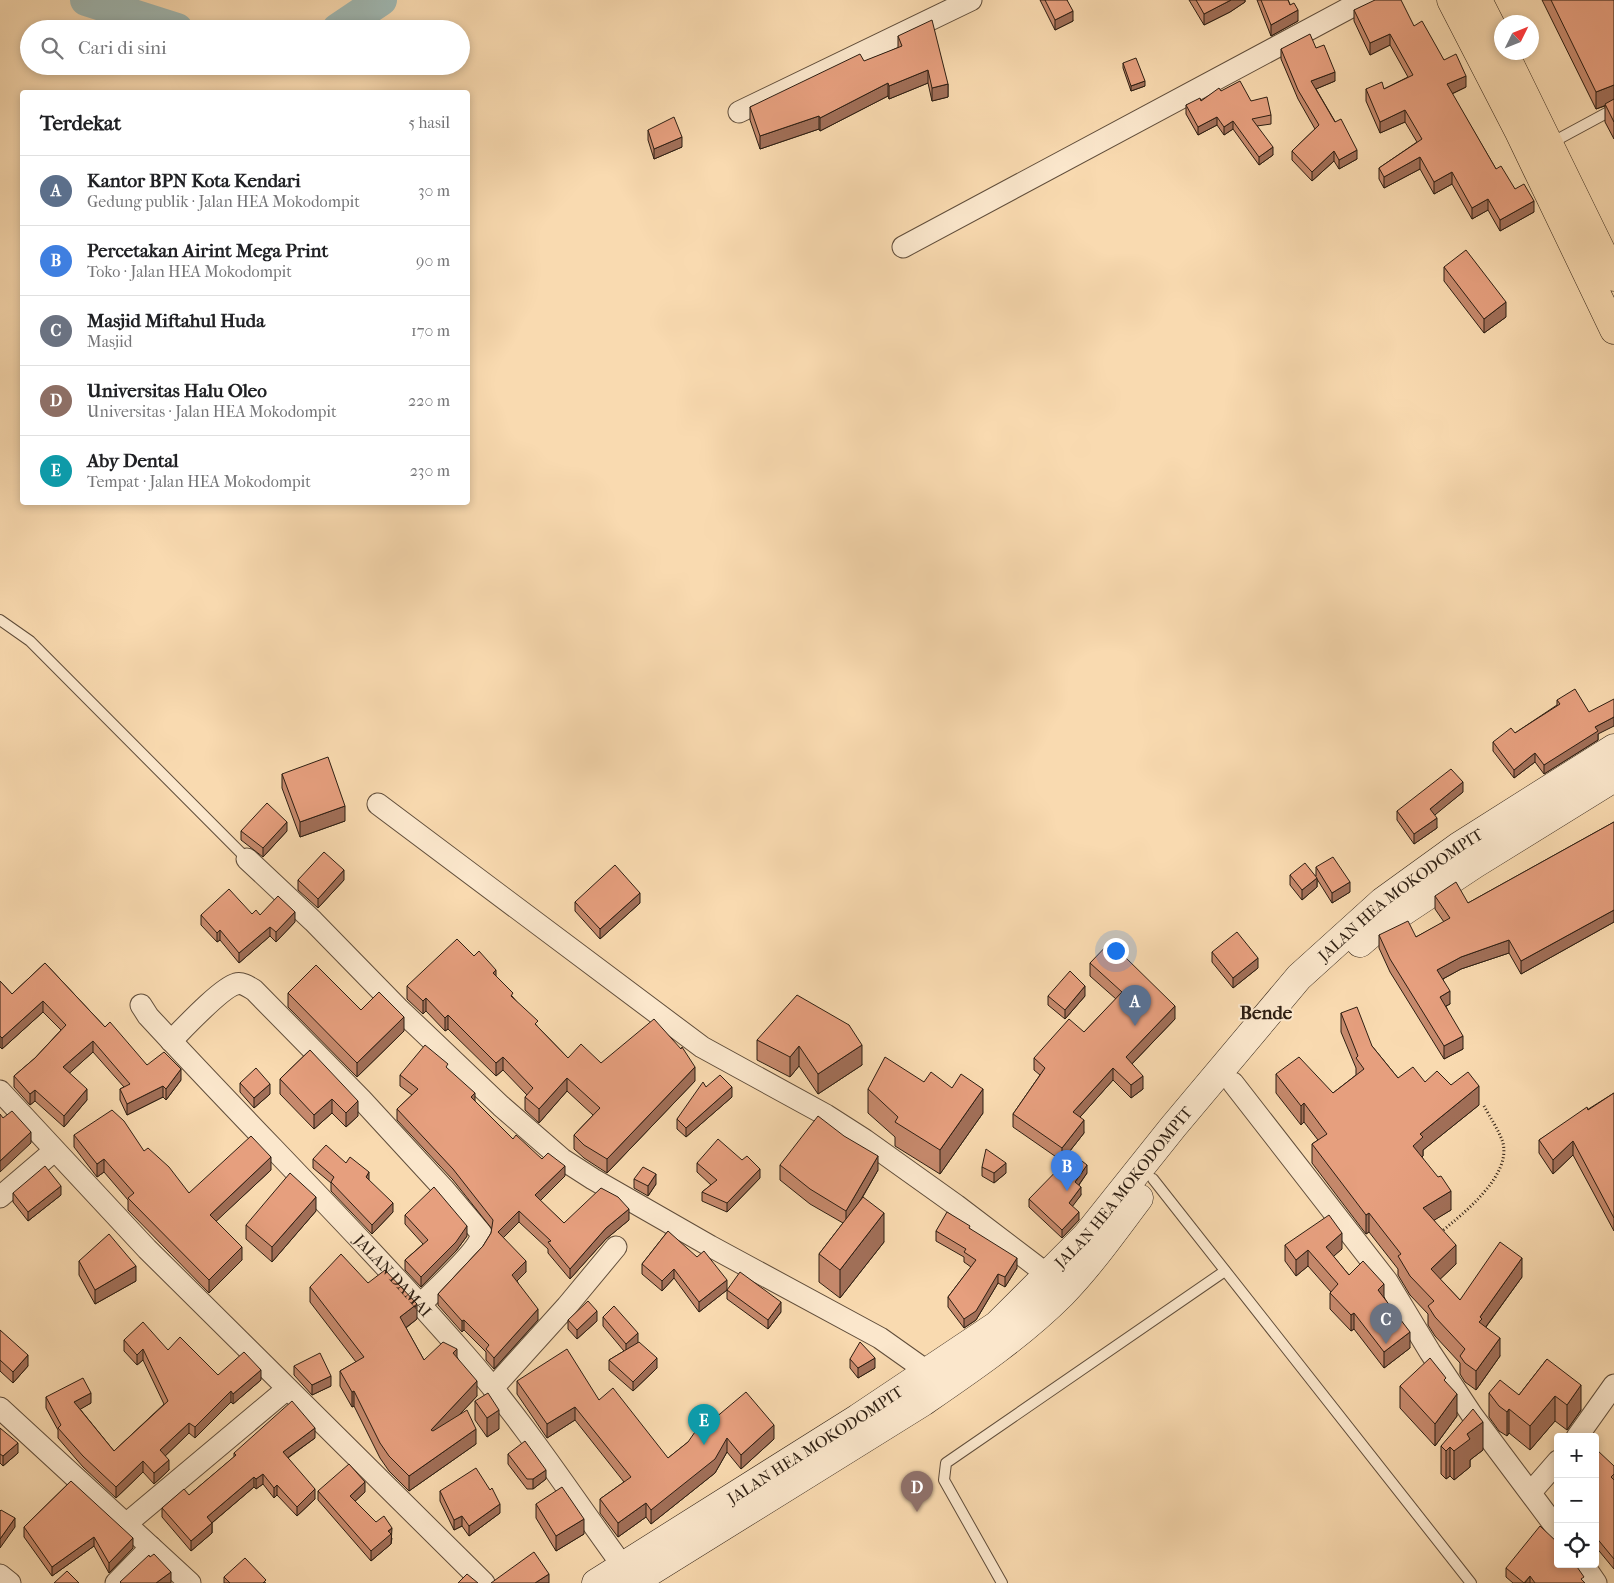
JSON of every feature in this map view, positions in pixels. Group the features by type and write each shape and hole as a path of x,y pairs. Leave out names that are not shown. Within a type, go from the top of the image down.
{"highway":[{"path":"1451,0 1608,301 1614,330"},
{"path":"1478,0 1494,31"},
{"path":"1508,60 1614,277"}],"street":[{"path":"739,112 971,0"},
{"path":"903,247 1364,0"},
{"name":"JALAN HEA MOKODOMPIT","path":"596,1583 627,1574 842,1440 961,1376 1026,1325 1062,1294 1103,1247 1153,1180 1327,972 1427,883 1459,846 1614,748"},
{"name":"JALAN HEA MOKODOMPIT","path":"842,1440 928,1372 998,1325 1086,1236 1155,1149 1299,977 1383,901 1427,883 1614,778"},
{"path":"378,804 702,1047 826,1115 857,1135 956,1205 1048,1274"},
{"path":"247,859 313,921 398,1008 521,1124 562,1159 593,1179 710,1246 880,1338 928,1372"},
{"path":"171,1041 225,990 236,983 245,984 254,990 369,1107 461,1207 481,1233 482,1238 468,1256 420,1305"},
{"name":"JALAN DAMAI","path":"141,1005 171,1041 420,1305 492,1388 627,1574"},
{"path":"1233,1083 1381,1273 1472,1415 1554,1524"},
{"path":"0,1091 147,1249 484,1583"},
{"path":"0,1197 54,1151"},
{"path":"492,1388 567,1306 616,1247"},
{"path":"1580,1433 1614,1384"},
{"path":"126,1524 287,1389"},
{"path":"0,1408 190,1583"},
{"path":"1531,1492 1554,1466"},
{"path":"116,1583 151,1547"},
{"path":"1586,1568 1596,1583"},
{"path":"0,1575 10,1583"}],"lane":[{"path":"1550,143 1614,109"},
{"path":"0,620 30,641 247,859"},
{"path":"1153,1180 1471,1583"},
{"path":"1002,1583 944,1480 946,1463 1225,1270"}],"path":[{"path":"1435,1238 1491,1184 1504,1159 1503,1142 1483,1104"}],"building":[{"path":"1045,0 1067,0 1073,11 1055,20"},
{"path":"1196,0 1231,0 1204,14"},
{"path":"1261,0 1288,0 1290,5 1294,3 1298,10 1271,25"},
{"path":"1375,0 1401,0 1414,26 1422,21 1444,60 1456,54 1466,76 1447,84 1496,169 1501,166 1515,189 1524,184 1534,201 1500,220 1488,199 1472,208 1452,172 1434,182 1420,157 1384,177 1379,168 1422,139 1405,110 1380,122 1366,89 1382,82 1384,89 1413,75 1390,34 1370,43 1354,10"},
{"path":"1551,0 1614,0 1614,85 1596,92"},
{"path":"932,20 948,84 932,88 928,70 889,86 888,83 820,118 819,116 760,136 750,107 860,54 864,61 902,46 898,36"},
{"path":"1310,34 1316,48 1324,45 1335,72 1311,81 1335,122 1341,119 1357,150 1339,160 1334,151 1312,172 1292,151 1319,125 1298,90 1281,49"},
{"path":"1136,58 1145,81 1131,86 1123,63"},
{"path":"1240,81 1251,101 1267,97 1271,115 1252,119 1273,147 1259,157 1233,121 1224,127 1217,117 1198,127 1186,105 1200,98 1201,101 1219,88 1221,91"},
{"path":"1614,99 1614,122 1605,104"},
{"path":"674,117 682,137 654,149 648,130"},
{"path":"1466,250 1506,302 1484,319 1444,267"},
{"path":"1575,689 1589,712 1614,699 1614,717 1595,727 1598,731 1544,765 1535,753 1514,770 1493,742 1511,728 1515,733 1560,704 1557,700"},
{"path":"328,757 345,806 300,822 282,774"},
{"path":"1451,769 1463,782 1430,809 1437,818 1414,834 1397,811"},
{"path":"267,803 287,822 263,848 241,831"},
{"path":"1614,822 1614,910 1521,961 1509,940 1461,957 1437,970 1450,991 1440,997 1463,1036 1444,1046 1390,959 1379,935 1408,921 1416,937 1450,918 1435,896 1456,882 1468,903"},
{"path":"324,852 344,870 318,899 298,880"},
{"path":"1333,857 1350,882 1332,893 1316,867"},
{"path":"1305,863 1317,878 1302,890 1290,875"},
{"path":"615,865 640,893 600,929 575,902"},
{"path":"229,889 252,914 256,910 260,915 278,896 295,912 276,932 270,927 239,953 220,930 217,933 201,915"},
{"path":"1237,932 1258,958 1233,978 1212,952"},
{"path":"457,939 474,956 479,951 496,970 493,973 513,993 511,996 538,1021 535,1024 568,1058 581,1044 601,1063 654,1019 681,1049 682,1047 695,1067 607,1159 584,1145 574,1135 600,1108 567,1078 539,1109 525,1097 533,1088 503,1057 496,1063 448,1015 445,1018 426,998 423,1001 407,986"},
{"path":"1113,939 1128,954 1125,957 1175,1006 1126,1057 1143,1076 1131,1085 1113,1068 1073,1112 1084,1120 1062,1148 1013,1114 1045,1068 1034,1058 1069,1019 1084,1032 1122,992 1090,963"},
{"path":"45,963 105,1027 110,1022 147,1065 164,1052 181,1069 166,1089 163,1086 127,1104 120,1089 130,1084 93,1041 63,1067 87,1089 64,1116 35,1090 30,1094 14,1076 35,1058 66,1025 43,1001 2,1038 0,1036 0,981 12,994"},
{"path":"316,965 361,1010 379,992 404,1017 357,1063 288,993"},
{"path":"1070,971 1085,986 1065,1010 1048,996"},
{"path":"797,995 849,1025 862,1045 818,1074 799,1046 790,1057 757,1040"},
{"path":"1357,1007 1372,1046 1398,1078 1413,1067 1425,1082 1437,1071 1451,1085 1468,1072 1479,1086 1420,1134 1423,1137 1413,1146 1438,1177 1441,1176 1451,1191 1423,1208 1456,1245 1431,1269 1460,1300 1500,1242 1522,1258 1480,1317 1482,1319 1479,1322 1500,1338 1476,1371 1465,1363 1460,1356 1465,1349 1435,1317 1428,1306 1434,1301 1410,1276 1398,1256 1401,1254 1369,1213 1366,1215 1312,1144 1327,1134 1304,1103 1301,1106 1276,1074 1299,1057 1333,1093 1364,1069 1356,1058 1358,1056 1341,1013"},
{"path":"425,1045 448,1064 446,1067 475,1093 471,1097 513,1139 516,1135 542,1159 548,1153 565,1166 535,1195 564,1223 601,1188 618,1197 629,1209 606,1228 570,1269 548,1242 551,1241 519,1211 498,1232 526,1261 512,1275 538,1309 494,1358 486,1349 489,1345 464,1320 462,1321 438,1294 483,1246 491,1233 493,1220 453,1169 397,1109 418,1089 400,1075"},
{"path":"310,1050 358,1101 346,1113 332,1099 314,1115 280,1079"},
{"path":"885,1057 924,1082 931,1072 952,1088 961,1074 983,1089 940,1150 895,1122 898,1117 868,1089"},
{"path":"256,1068 270,1084 254,1098 240,1083"},
{"path":"720,1075 732,1087 686,1128 677,1119 703,1082 706,1087"},
{"path":"1614,1093 1614,1218 1573,1141 1553,1160 1539,1140 1587,1107 1588,1110"},
{"path":"112,1110 124,1121 144,1151 148,1148 169,1167 189,1193 251,1136 271,1157 210,1215 242,1247 209,1280 128,1198 134,1193 104,1159 97,1164 74,1135"},
{"path":"12,1111 31,1132 0,1161 0,1114 3,1118"},
{"path":"818,1116 844,1136 878,1156 846,1211 810,1189 780,1165"},
{"path":"718,1139 742,1160 747,1156 760,1169 727,1203 702,1192 717,1180 697,1163"},
{"path":"326,1145 346,1163 350,1157 369,1172 366,1177 393,1203 372,1225 331,1182 334,1177 313,1159"},
{"path":"986,1149 1006,1163 994,1173 982,1167"},
{"path":"1073,1154 1087,1165 1075,1182 1081,1187 1069,1203 1079,1212 1062,1230 1029,1199"},
{"path":"45,1166 61,1186 28,1212 13,1193"},
{"path":"643,1167 656,1174 648,1186 634,1179"},
{"path":"290,1173 316,1197 272,1247 246,1225"},
{"path":"434,1187 467,1226 456,1242 421,1277 405,1260 428,1240 405,1215"},
{"path":"863,1197 884,1213 840,1270 819,1254"},
{"path":"947,1212 1017,1258 1005,1277 998,1274 976,1311 964,1319 948,1297 976,1260 964,1252 966,1249 936,1231"},
{"path":"1329,1215 1342,1233 1326,1247 1349,1275 1363,1261 1384,1284 1378,1290 1410,1332 1384,1352 1354,1313 1351,1315 1330,1293 1338,1284 1308,1250 1296,1260 1285,1245"},
{"path":"668,1231 697,1257 704,1251 727,1280 699,1302 674,1269 662,1281 642,1264"},
{"path":"109,1234 136,1266 95,1290 79,1261"},
{"path":"341,1254 368,1283 385,1270 417,1304 400,1317 424,1360 443,1342 457,1349 453,1353 477,1381 431,1430 433,1431 467,1410 476,1429 409,1476 389,1456 380,1443 354,1391 352,1392 340,1371 364,1357 310,1287"},
{"path":"740,1272 781,1302 768,1320 727,1290"},
{"path":"588,1301 597,1311 577,1330 568,1320"},
{"path":"614,1306 638,1333 626,1344 603,1317"},
{"path":"143,1322 168,1350 180,1337 218,1375 244,1352 261,1370 233,1394 231,1391 195,1427 189,1423 160,1450 169,1460 154,1473 143,1461 116,1487 83,1456 58,1428 61,1425 46,1397 83,1378 91,1393 74,1402 114,1451 168,1401 143,1349 137,1355 124,1340"},
{"path":"0,1330 28,1355 13,1372 0,1360"},
{"path":"639,1342 657,1358 633,1382 609,1360"},
{"path":"860,1342 875,1358 858,1368 850,1359"},
{"path":"567,1349 599,1400 613,1388 668,1458 688,1442 704,1419 708,1424 746,1392 774,1425 741,1455 727,1438 715,1459 651,1510 646,1503 618,1523 600,1499 631,1477 575,1407 547,1424 517,1381"},
{"path":"320,1353 331,1376 312,1385 294,1366"},
{"path":"1430,1358 1446,1378 1444,1380 1457,1394 1435,1424 1400,1386"},
{"path":"1547,1359 1581,1385 1567,1405 1555,1396 1530,1426 1509,1409 1507,1412 1499,1406 1489,1393 1500,1380 1519,1395"},
{"path":"488,1393 499,1410 487,1418 475,1401"},
{"path":"292,1401 315,1428 283,1452 315,1489 297,1507 277,1485 274,1488 263,1474 256,1479 254,1477 207,1517 212,1523 191,1541 162,1508 184,1489 189,1495 236,1455 234,1453"},
{"path":"1473,1409 1483,1422 1467,1434 1470,1439 1454,1451 1450,1447 1446,1451 1441,1446"},
{"path":"0,1428 18,1443 3,1456 0,1454"},
{"path":"525,1441 546,1470 533,1479 527,1479 508,1454"},
{"path":"1599,1452 1614,1466 1614,1474 1611,1477 1614,1480 1614,1559 1599,1541"},
{"path":"349,1464 365,1482 350,1496 376,1522 384,1516 392,1528 388,1531 391,1534 371,1551 318,1491"},
{"path":"476,1468 490,1490 492,1488 500,1504 469,1526 462,1516 454,1520 440,1491"},
{"path":"71,1481 133,1538 109,1563 94,1537 52,1567 24,1527"},
{"path":"562,1487 584,1519 556,1536 536,1504"},
{"path":"0,1511 15,1518 0,1539"},
{"path":"1540,1526 1554,1539 1554,1568 1578,1568 1584,1577 1581,1579 1585,1583 1535,1583 1530,1576 1524,1583 1506,1568"},
{"path":"534,1552 549,1574 535,1583 491,1583"},
{"path":"154,1554 171,1572 156,1583 120,1582 149,1555 150,1557"},
{"path":"245,1558 266,1580 263,1583 230,1583 224,1577"},
{"path":"67,1571 79,1583 54,1583"},
{"path":"467,1574 478,1583 458,1583"}],"waterway":[{"path":"86,0 149,20"},
{"path":"351,20 381,0"}],"place":[{"name":"Kantor BPN Kota Kendari","path":"1135,1026"},
{"name":"Percetakan Airint Mega Print","path":"1067,1191"},
{"name":"Masjid Miftahul Huda","path":"1386,1344"},
{"name":"Aby Dental","path":"704,1445"},
{"name":"Universitas Halu Oleo","path":"917,1512"}],"district":[{"name":"Bende","path":"1266,1013"}]}
